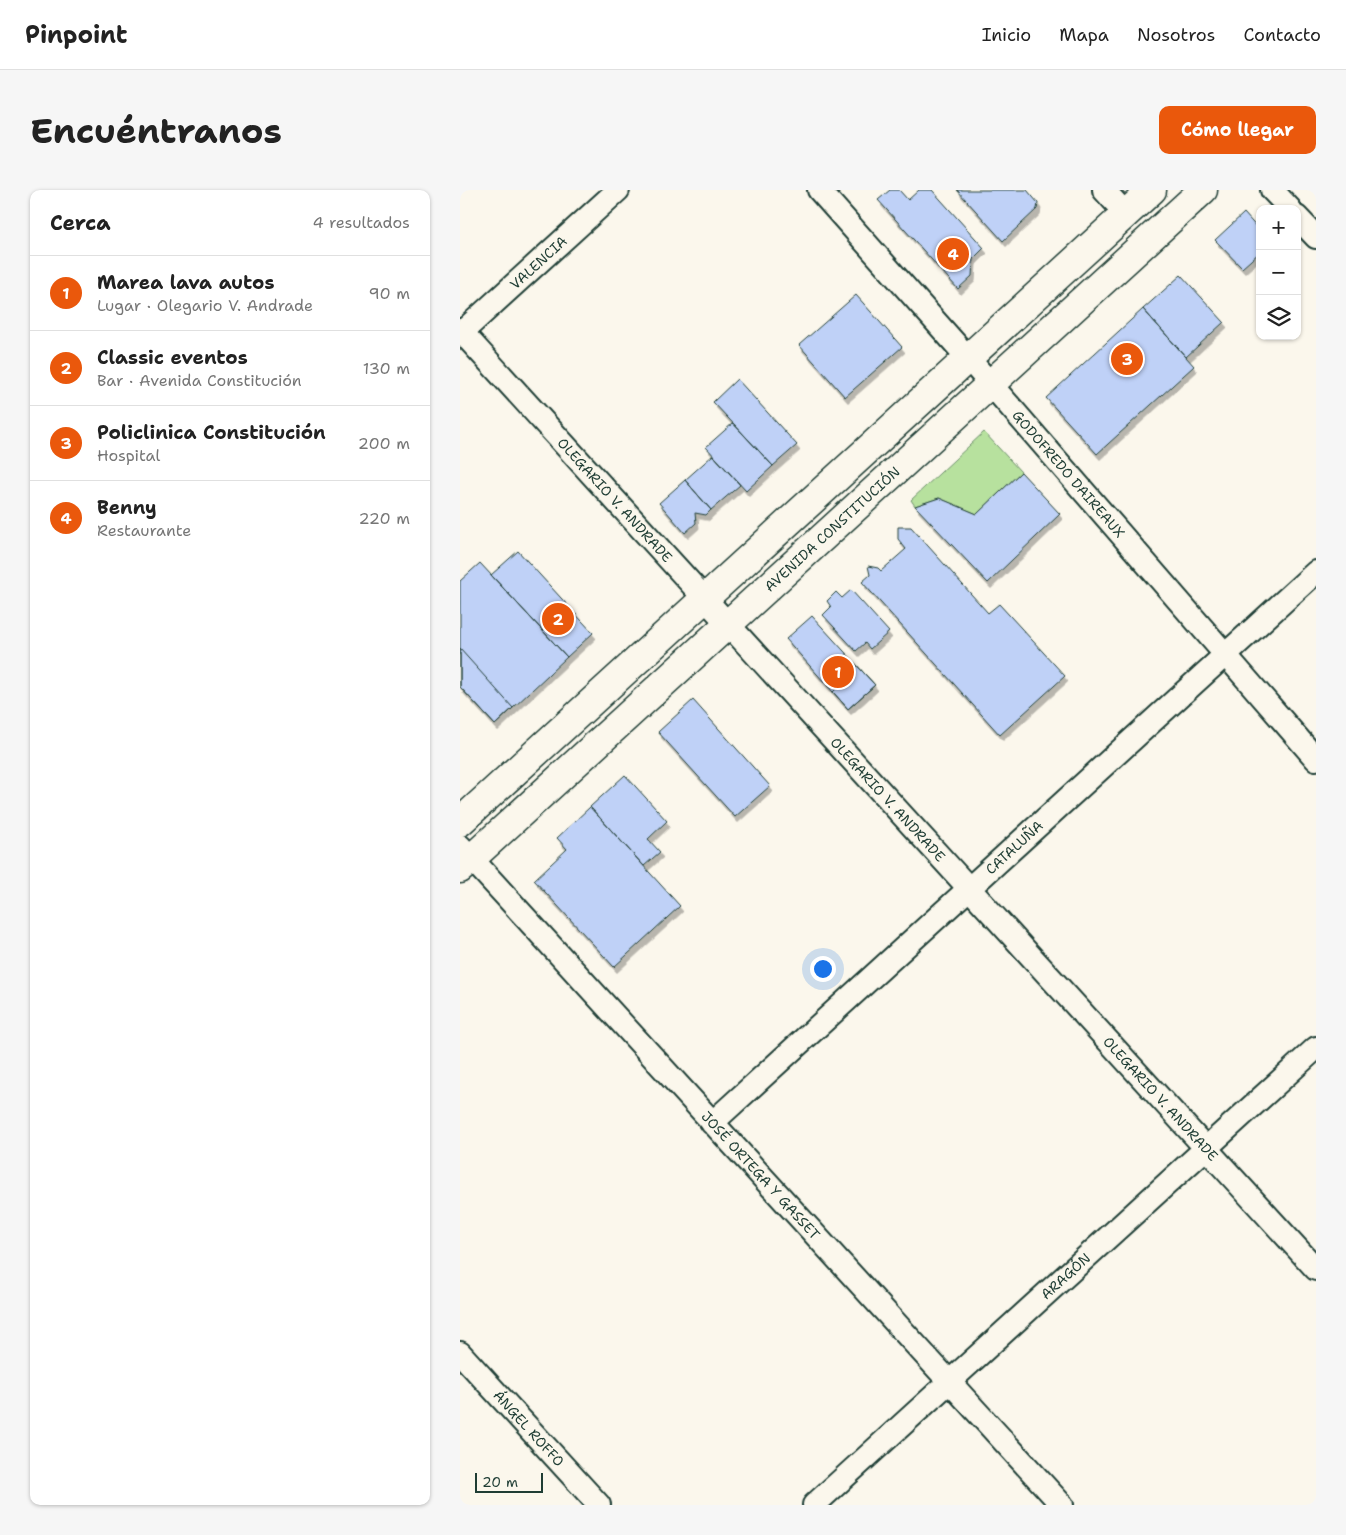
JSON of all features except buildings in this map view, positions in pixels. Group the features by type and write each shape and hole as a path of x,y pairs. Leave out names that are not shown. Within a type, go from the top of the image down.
{"main road":[{"path":"460,822 1152,190"},
{"name":"AVENIDA CONSTITUCIÓN","path":"464,858 728,624 1203,190"}],"street":[{"name":"VALENCIA","path":"461,332 618,190"},
{"name":"GODOFREDO DAIREAUX","path":"819,190 968,358 1316,759"},
{"path":"1104,190 1126,214"},
{"path":"1272,190 1286,205"},
{"path":"1301,221 1316,238"},
{"name":"OLEGARIO V. ANDRADE","path":"461,332 1316,1269"},
{"name":"CATALUÑA","path":"712,1122 1316,572"},
{"name":"JOSÉ ORTEGA Y GASSET","path":"464,858 712,1122 1062,1505"},
{"name":"ARAGÓN","path":"814,1505 1316,1048"},
{"name":"ÁNGEL ROFFO","path":"460,1353 599,1505"}],"green space":[{"path":"984,432 1021,472 977,514 939,498 915,506 911,500"}],"place":[{"name":"Benny","path":"953,254"},
{"name":"Policlinica Constitución","path":"1127,359"},
{"name":"Classic eventos","path":"558,619"},
{"name":"Marea lava autos","path":"838,672"}]}
